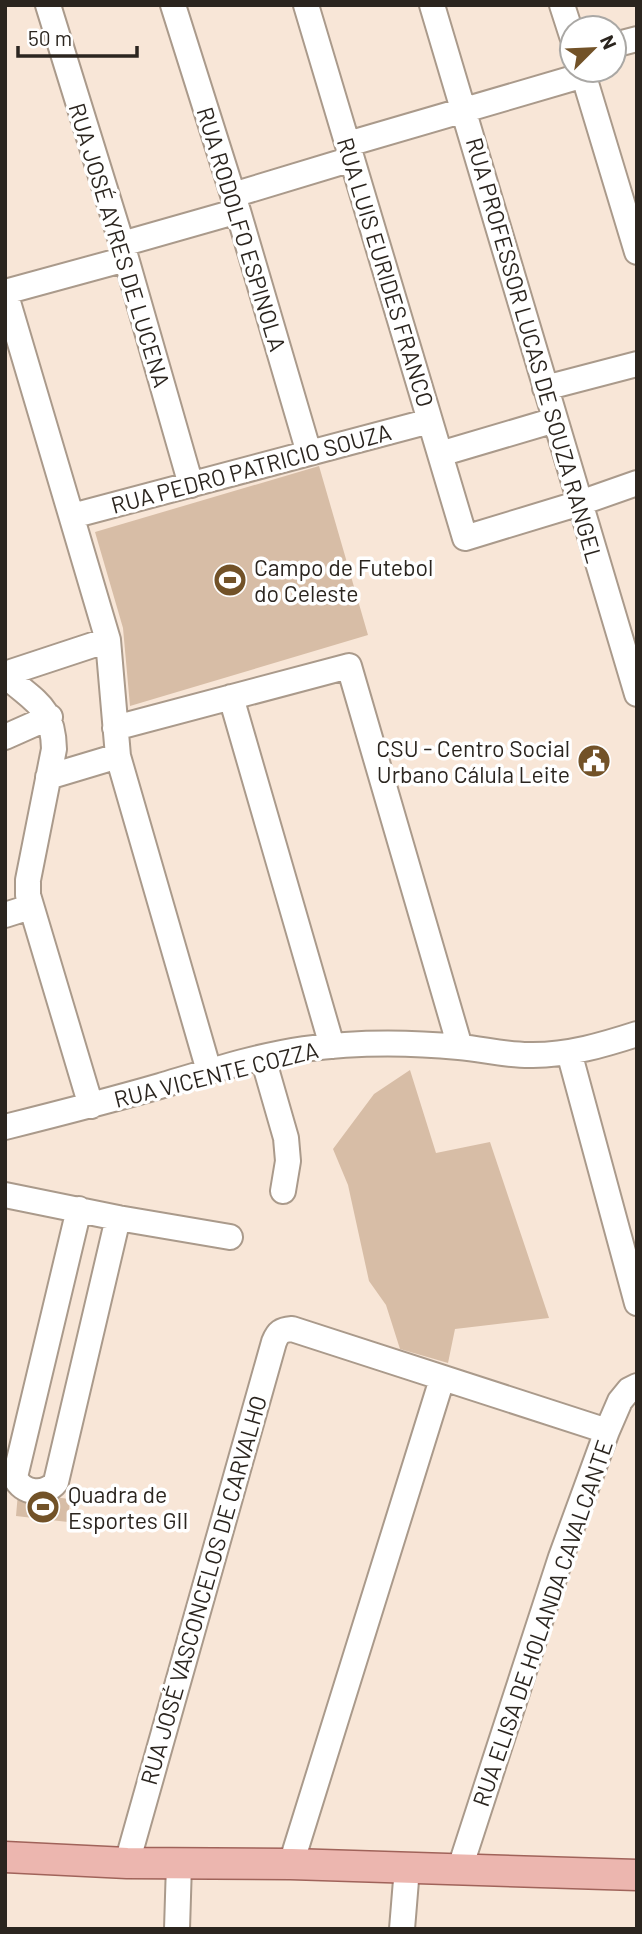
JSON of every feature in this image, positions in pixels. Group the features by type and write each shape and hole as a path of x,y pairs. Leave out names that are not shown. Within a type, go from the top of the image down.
{"main road":[{"path":"5,1857 127,1863 291,1864 637,1874"}],"street":[{"name":"RUA JOSÉ AYRES DE LUCENA","path":"48,5 124,252 191,485"},
{"name":"RUA RODOLFO ESPINOLA","path":"173,5 236,203 309,453"},
{"name":"RUA LUIS EURIDES FRANCO","path":"306,5 465,538 580,503"},
{"name":"RUA PROFESSOR LUCAS DE SOUZA RANGEL","path":"432,5 637,694"},
{"path":"209,1071 118,756 108,640 6,300 124,252 350,151 464,109 558,80"},
{"path":"587,84 637,252"},
{"path":"545,388 637,364"},
{"path":"440,454 555,419"},
{"name":"RUA PEDRO PATRICIO SOUZA","path":"72,516 430,421"},
{"path":"580,503 637,483"},
{"path":"5,674 108,640"},
{"path":"115,728 349,666 460,1047"},
{"path":"5,674 41,705 50,718 54,732 54,749 28,880 28,895 91,1106"},
{"path":"231,697 332,1046"},
{"path":"5,737 50,718"},
{"path":"48,777 118,756"},
{"path":"5,915 30,907"},
{"name":"RUA VICENTE COZZA","path":"5,1127 91,1106 209,1071 303,1049 403,1044 532,1055 569,1052 637,1034"},
{"path":"569,1052 637,1303"},
{"path":"263,1058 286,1138 288,1161 284,1191"},
{"path":"5,1195 230,1237"},
{"path":"79,1209 15,1477 18,1485 27,1489 44,1492 51,1489 56,1482 118,1217"},
{"name":"RUA JOSÉ VASCONCELOS DE CARVALHO","path":"127,1863 276,1335 281,1330 292,1329 442,1379"},
{"path":"291,1864 442,1379 607,1431"},
{"name":"RUA ELISA DE HOLANDA CAVALCANTE","path":"460,1868 561,1557 607,1431 620,1401 629,1390 637,1386"},
{"path":"177,1929 179,1864"},
{"path":"402,1929 407,1868"},
{"path":"637,1874 637,1886"}],"shaded area":[{"name":"Campo de Futebol do Celeste","path":"319,466 368,635 130,706 123,628 95,532"},
{"path":"410,1070 436,1153 490,1142 549,1318 455,1329 448,1363 400,1349 386,1305 369,1281 348,1185 333,1149 374,1094"},
{"name":"Quadra de Esportes GII","path":"18,1493 70,1499 68,1522 16,1516"}],"place":[{"name":"Campo de Futebol do Celeste","path":"230,580"},
{"name":"CSU - Centro Social Urbano Cálula Leite","path":"594,761"},
{"name":"Quadra de Esportes GII","path":"43,1507"}]}
